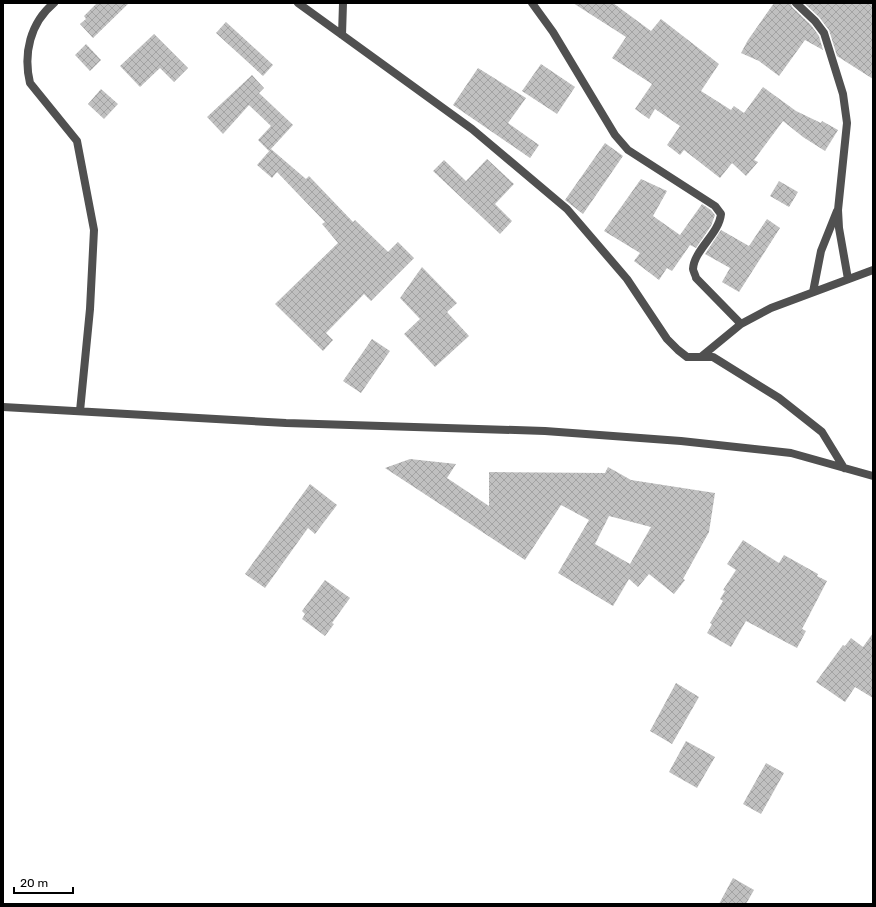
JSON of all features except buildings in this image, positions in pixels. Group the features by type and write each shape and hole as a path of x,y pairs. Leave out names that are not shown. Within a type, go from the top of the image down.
{"street":[{"path":"54,3 46,10 34,26 29,45 27,72 30,83 77,141 94,230 90,309 80,411"},
{"path":"298,3 472,129 567,209 627,279 667,339 687,357 713,357 779,398 822,432 844,468"},
{"path":"342,35 343,3"},
{"path":"532,3 553,32 615,135 628,150 715,206 721,214 720,222 698,255 693,269 696,278 741,324"},
{"path":"796,3 815,21 824,33 843,94 847,123 838,210 839,228 848,279"},
{"path":"813,292 821,251 838,210"},
{"path":"702,356 741,324 771,308 873,270"},
{"path":"3,407 286,423 545,431 674,440 791,453 873,476"}]}
